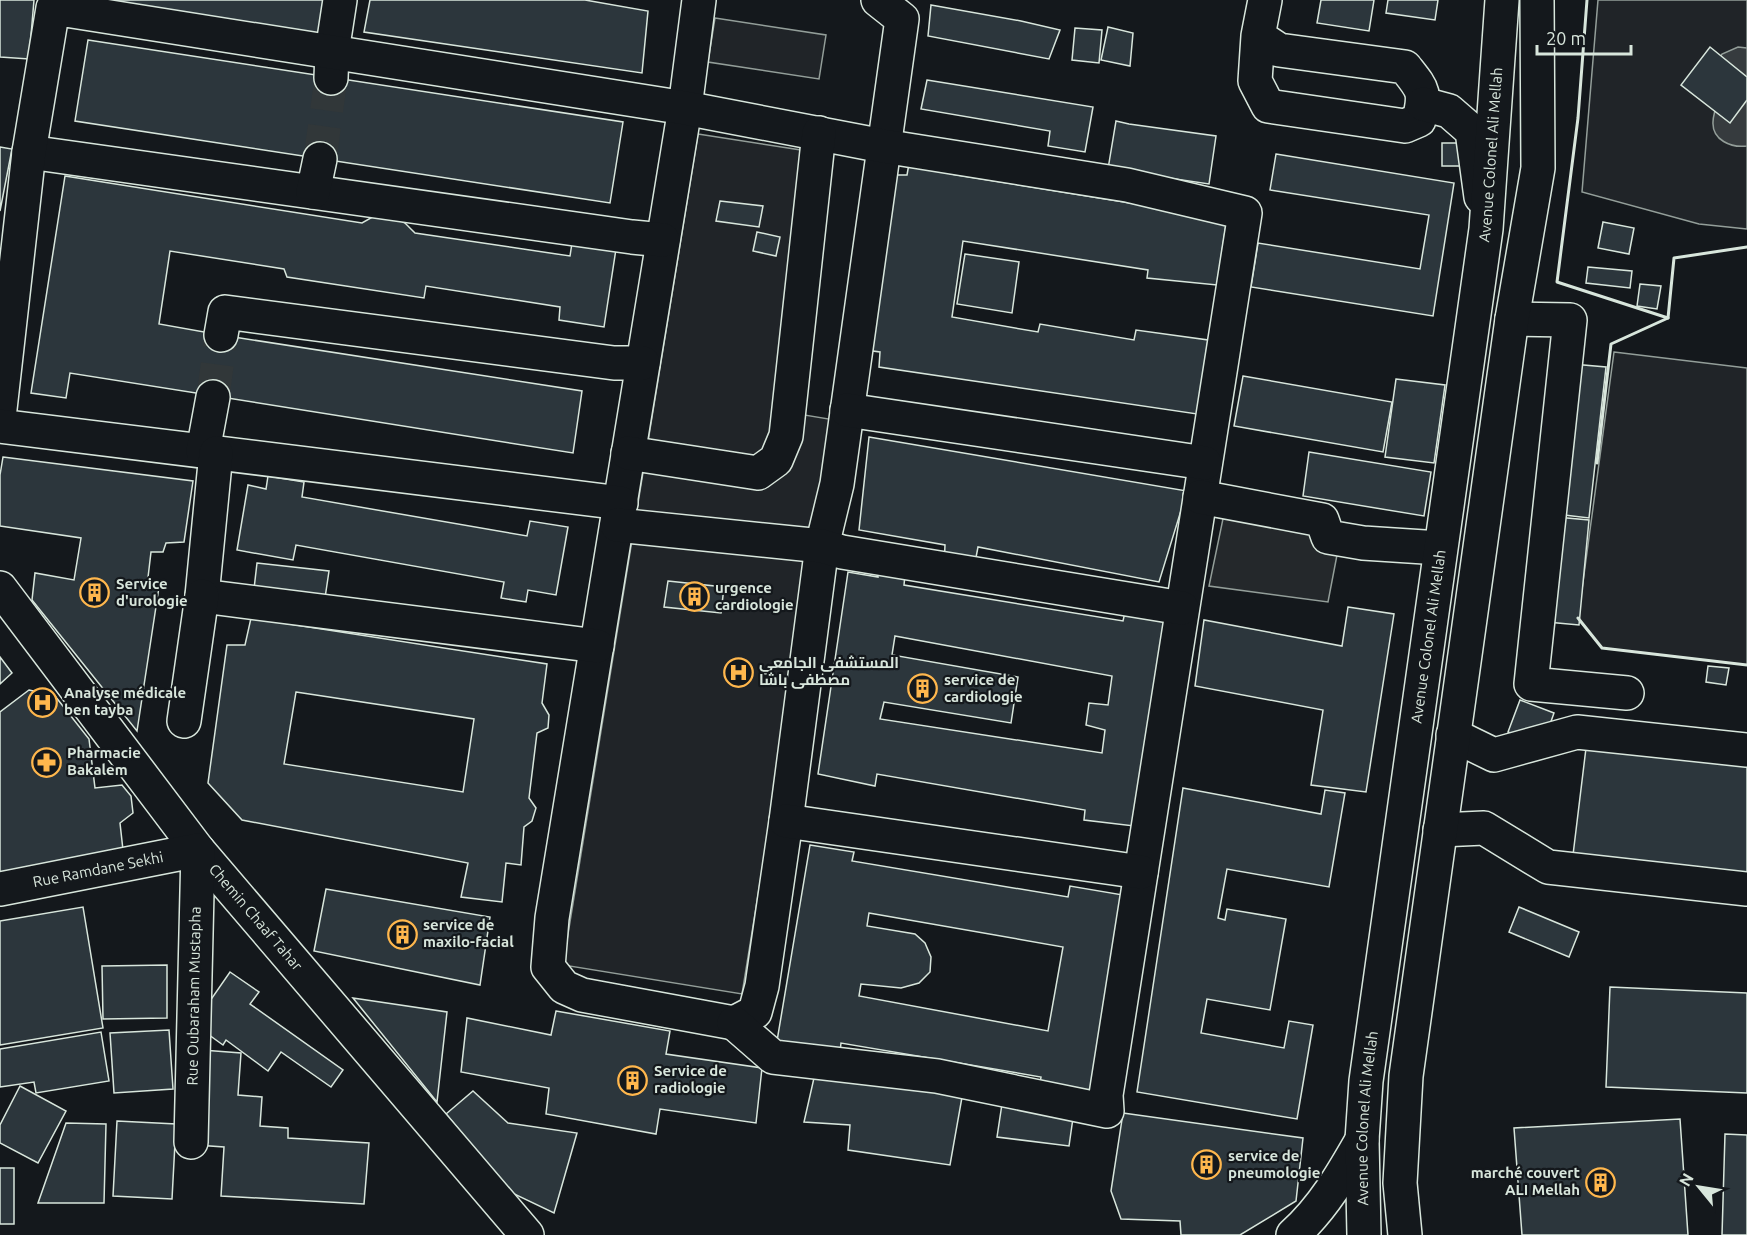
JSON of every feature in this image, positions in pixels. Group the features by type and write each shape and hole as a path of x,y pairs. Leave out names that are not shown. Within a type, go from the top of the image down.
{"main road":[{"path":"331,65 340,0"},
{"path":"0,409 29,153 53,4 331,65 685,108 883,146 1127,185 1245,213 1106,1095 1107,1111 937,1076 773,1057 734,1023 582,995 564,987 548,967 552,918 685,108 699,0"},
{"path":"734,1023 755,1012 762,986 822,546 837,484 902,19 879,0"},
{"path":"1258,36 1279,50 1405,67 1423,89 1423,104 1419,120 1405,126 1268,106 1255,81 1258,36 1265,0"},
{"name":"Avenue Colonel Ali Mellah","path":"1364,1235 1362,1140 1366,1081 1486,229 1502,0"},
{"path":"1405,1235 1400,1184 1406,1076 1512,319 1538,168 1537,0"},
{"path":"1423,104 1449,111 1472,131 1486,229"},
{"path":"628,453 758,473 776,460 786,436 819,134"},
{"path":"29,153 663,240"},
{"path":"314,192 320,159"},
{"path":"221,335 225,312 614,363 643,363"},
{"path":"1512,319 1570,320 1531,684 1627,693"},
{"path":"184,721 202,596 213,397"},
{"path":"847,410 1205,463"},
{"path":"0,426 209,452 619,514 822,546 842,552 1182,608"},
{"path":"1200,497 1322,520 1328,537 1363,543 1440,548"},
{"name":"Chemin Chaaf Tahar","path":"0,588 198,850 527,1235"},
{"path":"202,596 597,646"},
{"path":"1454,735 1494,755 1577,732 1747,750"},
{"path":"786,821 1141,872"},
{"path":"1440,830 1484,828 1548,867 1747,889"},
{"name":"Rue Ramdane Sekhi","path":"0,889 198,850"},
{"name":"Rue Oubaraham Mustapha","path":"191,1142 198,850"},
{"path":"1293,1235 1310,1220 1329,1195 1362,1140"}],"shaded area":[{"path":"1598,0 1747,0 1747,229 1699,224 1582,192"},
{"path":"715,18 826,35 819,79 708,62"},
{"path":"1738,47 1747,48 1747,146 1735,146 1724,142 1716,134 1713,119 1716,106 1718,60 1722,54"},
{"path":"698,134 833,155 792,413 835,420 742,994 563,965"},
{"path":"1614,352 1747,368 1747,665 1602,648 1578,619"},
{"path":"1225,509 1342,529 1328,602 1209,586"}],"building":[{"path":"0,0 34,0 29,59 0,57"},
{"path":"97,0 330,0 324,35"},
{"path":"370,0 585,0 648,11 642,73 364,32"},
{"path":"1321,0 1374,0 1369,31 1317,23"},
{"path":"1388,0 1438,0 1435,20 1386,13"},
{"path":"931,5 1060,30 1049,59 928,36"},
{"path":"1108,27 1133,33 1130,66 1101,60"},
{"path":"1075,28 1102,30 1099,63 1072,60"},
{"path":"88,40 623,122 610,203 75,121"},
{"path":"1710,47 1747,77 1747,100 1730,123 1681,85"},
{"path":"927,80 1093,107 1085,152 1048,146 1050,131 921,109"},
{"path":"1116,121 1216,136 1209,184 1108,169"},
{"path":"1442,143 1464,143 1465,166 1442,166"},
{"path":"0,147 12,149 0,211"},
{"path":"1276,154 1454,183 1433,316 1251,287 1258,243 1420,269 1429,215 1270,190"},
{"path":"910,158 951,174 1204,215 1228,211 1217,285 1147,278 1148,270 963,241 952,317 1038,332 1040,324 1134,340 1136,330 1208,340 1197,414 879,367 880,352 865,350 894,175 907,175"},
{"path":"65,176 362,223 376,215 390,215 405,223 415,233 570,256 572,243 616,249 604,327 559,320 560,307 426,286 424,298 287,277 284,269 170,251 159,324 582,391 573,453 70,373 66,398 31,393"},
{"path":"720,201 763,206 759,227 716,221"},
{"path":"1603,222 1634,228 1629,254 1598,248"},
{"path":"757,232 780,237 776,256 753,251"},
{"path":"965,254 1019,262 1012,313 957,304"},
{"path":"1588,267 1632,271 1630,288 1586,283"},
{"path":"1640,284 1661,286 1657,309 1637,306"},
{"path":"1572,364 1606,367 1589,518 1556,514"},
{"path":"1243,376 1392,402 1383,452 1234,426"},
{"path":"1396,379 1445,385 1434,463 1385,457"},
{"path":"869,437 1187,491 1159,582 978,547 973,573 944,567 945,545 859,530"},
{"path":"1309,452 1431,472 1424,516 1303,496"},
{"name":"Service d'urologie","path":"3,457 193,481 184,542 166,543 163,552 151,552 147,586 159,587 137,731 32,600 35,573 74,580 81,538 0,526 0,475"},
{"path":"268,476 304,482 302,497 527,536 530,521 568,527 556,595 528,590 526,602 501,598 504,582 296,545 293,560 237,550 248,485 266,489"},
{"path":"1556,517 1589,520 1579,625 1547,622"},
{"path":"257,563 329,571 325,598 254,589"},
{"name":"service de cardiologie","path":"878,571 905,575 904,585 1123,621 1125,612 1168,620 1134,826 1084,820 1085,810 877,774 875,786 818,774 848,572 878,577","holes":["895,636 1112,676 1108,705 1089,703 1086,725 1105,730 1102,753 880,719 884,702 1011,723 1018,677 892,655"]},
{"name":"urgence cardiologie","path":"668,581 724,587 721,613 664,607"},
{"path":"1348,607 1394,614 1366,792 1311,785 1323,710 1195,686 1204,620 1342,646"},
{"path":"251,618 547,664 542,703 549,715 548,728 537,733 529,798 536,808 532,821 524,827 521,865 506,863 502,902 461,897 468,863 242,820 208,783 227,645 245,645","holes":["296,692 474,719 463,792 284,764"]},
{"path":"0,657 12,673 0,684"},
{"path":"1708,666 1729,668 1726,685 1706,682"},
{"name":"Pharmacie Bakalem","path":"29,690 55,696 89,739 95,788 122,785 131,796 133,813 120,823 124,859 0,879 0,712"},
{"path":"1520,700 1554,713 1543,744 1508,732"},
{"path":"1586,748 1747,766 1747,874 1573,855"},
{"path":"1183,788 1321,814 1325,790 1345,793 1329,887 1227,869 1218,918 1225,920 1227,909 1286,919 1270,1010 1207,999 1201,1033 1284,1048 1289,1021 1313,1025 1297,1119 1137,1092"},
{"path":"810,845 854,852 852,861 1068,897 1070,886 1129,896 1095,1097 1039,1088 1041,1077 841,1043 840,1052 777,1041","holes":["869,913 1063,947 1048,1031 859,996 861,984 901,988 919,983 930,972 931,957 925,943 915,934 867,926"]},
{"name":"service de maxilo-facial","path":"326,889 490,917 480,985 314,951"},
{"path":"83,907 103,1028 0,1045 0,921"},
{"path":"1519,907 1579,932 1569,957 1509,932"},
{"path":"167,965 167,1018 103,1019 102,966"},
{"path":"230,972 259,992 250,1004 343,1070 331,1087 281,1052 268,1071 226,1040 223,1045 194,1024"},
{"path":"1610,987 1747,993 1747,1093 1606,1087"},
{"path":"353,998 447,1012 437,1102"},
{"name":"Service de radiologie","path":"556,1011 670,1031 666,1054 762,1068 756,1123 660,1109 656,1134 546,1114 549,1088 461,1072 467,1018 551,1035"},
{"path":"169,1030 173,1089 114,1093 110,1033"},
{"path":"101,1032 109,1081 36,1093 34,1082 0,1087 0,1049"},
{"path":"202,1050 241,1053 238,1095 262,1097 260,1126 288,1128 288,1138 369,1143 364,1204 221,1196 224,1147 196,1145"},
{"path":"816,1069 964,1086 950,1165 848,1150 850,1125 804,1122"},
{"path":"20,1086 66,1111 38,1163 0,1143 0,1125"},
{"path":"473,1091 508,1123 577,1133 554,1213 510,1192 446,1114"},
{"path":"1002,1104 1074,1111 1069,1146 997,1137"},
{"name":"service de pneumologie","path":"1123,1113 1303,1138 1296,1201 1240,1235 1181,1235 1180,1221 1121,1219 1111,1191"},
{"name":"marché couvert ALI Mellah","path":"1680,1119 1688,1235 1522,1235 1514,1128"},
{"path":"117,1121 176,1124 172,1199 113,1196"},
{"path":"66,1123 106,1124 104,1203 38,1203"},
{"path":"1725,1134 1747,1135 1747,1235 1722,1235"},
{"path":"0,1168 14,1168 14,1224 0,1224"}],"tunnel":[{"path":"320,159 331,78"},
{"path":"213,397 221,335"}],"wall":[{"path":"1587,0 1578,118 1557,282 1668,318"},
{"path":"1597,463 1611,344 1668,318 1674,258 1747,247"},
{"path":"1578,618 1602,648 1747,665"}],"place":[{"name":"Service d'urologie","path":"95,593"},
{"name":"urgence cardiologie","path":"694,597"},
{"name":"المستشفى الجامعي مصطفى باشا","path":"738,672"},
{"name":"service de cardiologie","path":"923,689"},
{"name":"Analyse médicale ben tayba","path":"43,702"},
{"name":"Pharmacie Bakalem","path":"46,762"},
{"name":"service de maxilo-facial","path":"402,934"},
{"name":"Service de radiologie","path":"633,1080"},
{"name":"service de pneumologie","path":"1207,1165"},
{"name":"marché couvert ALI Mellah","path":"1601,1182"}]}
